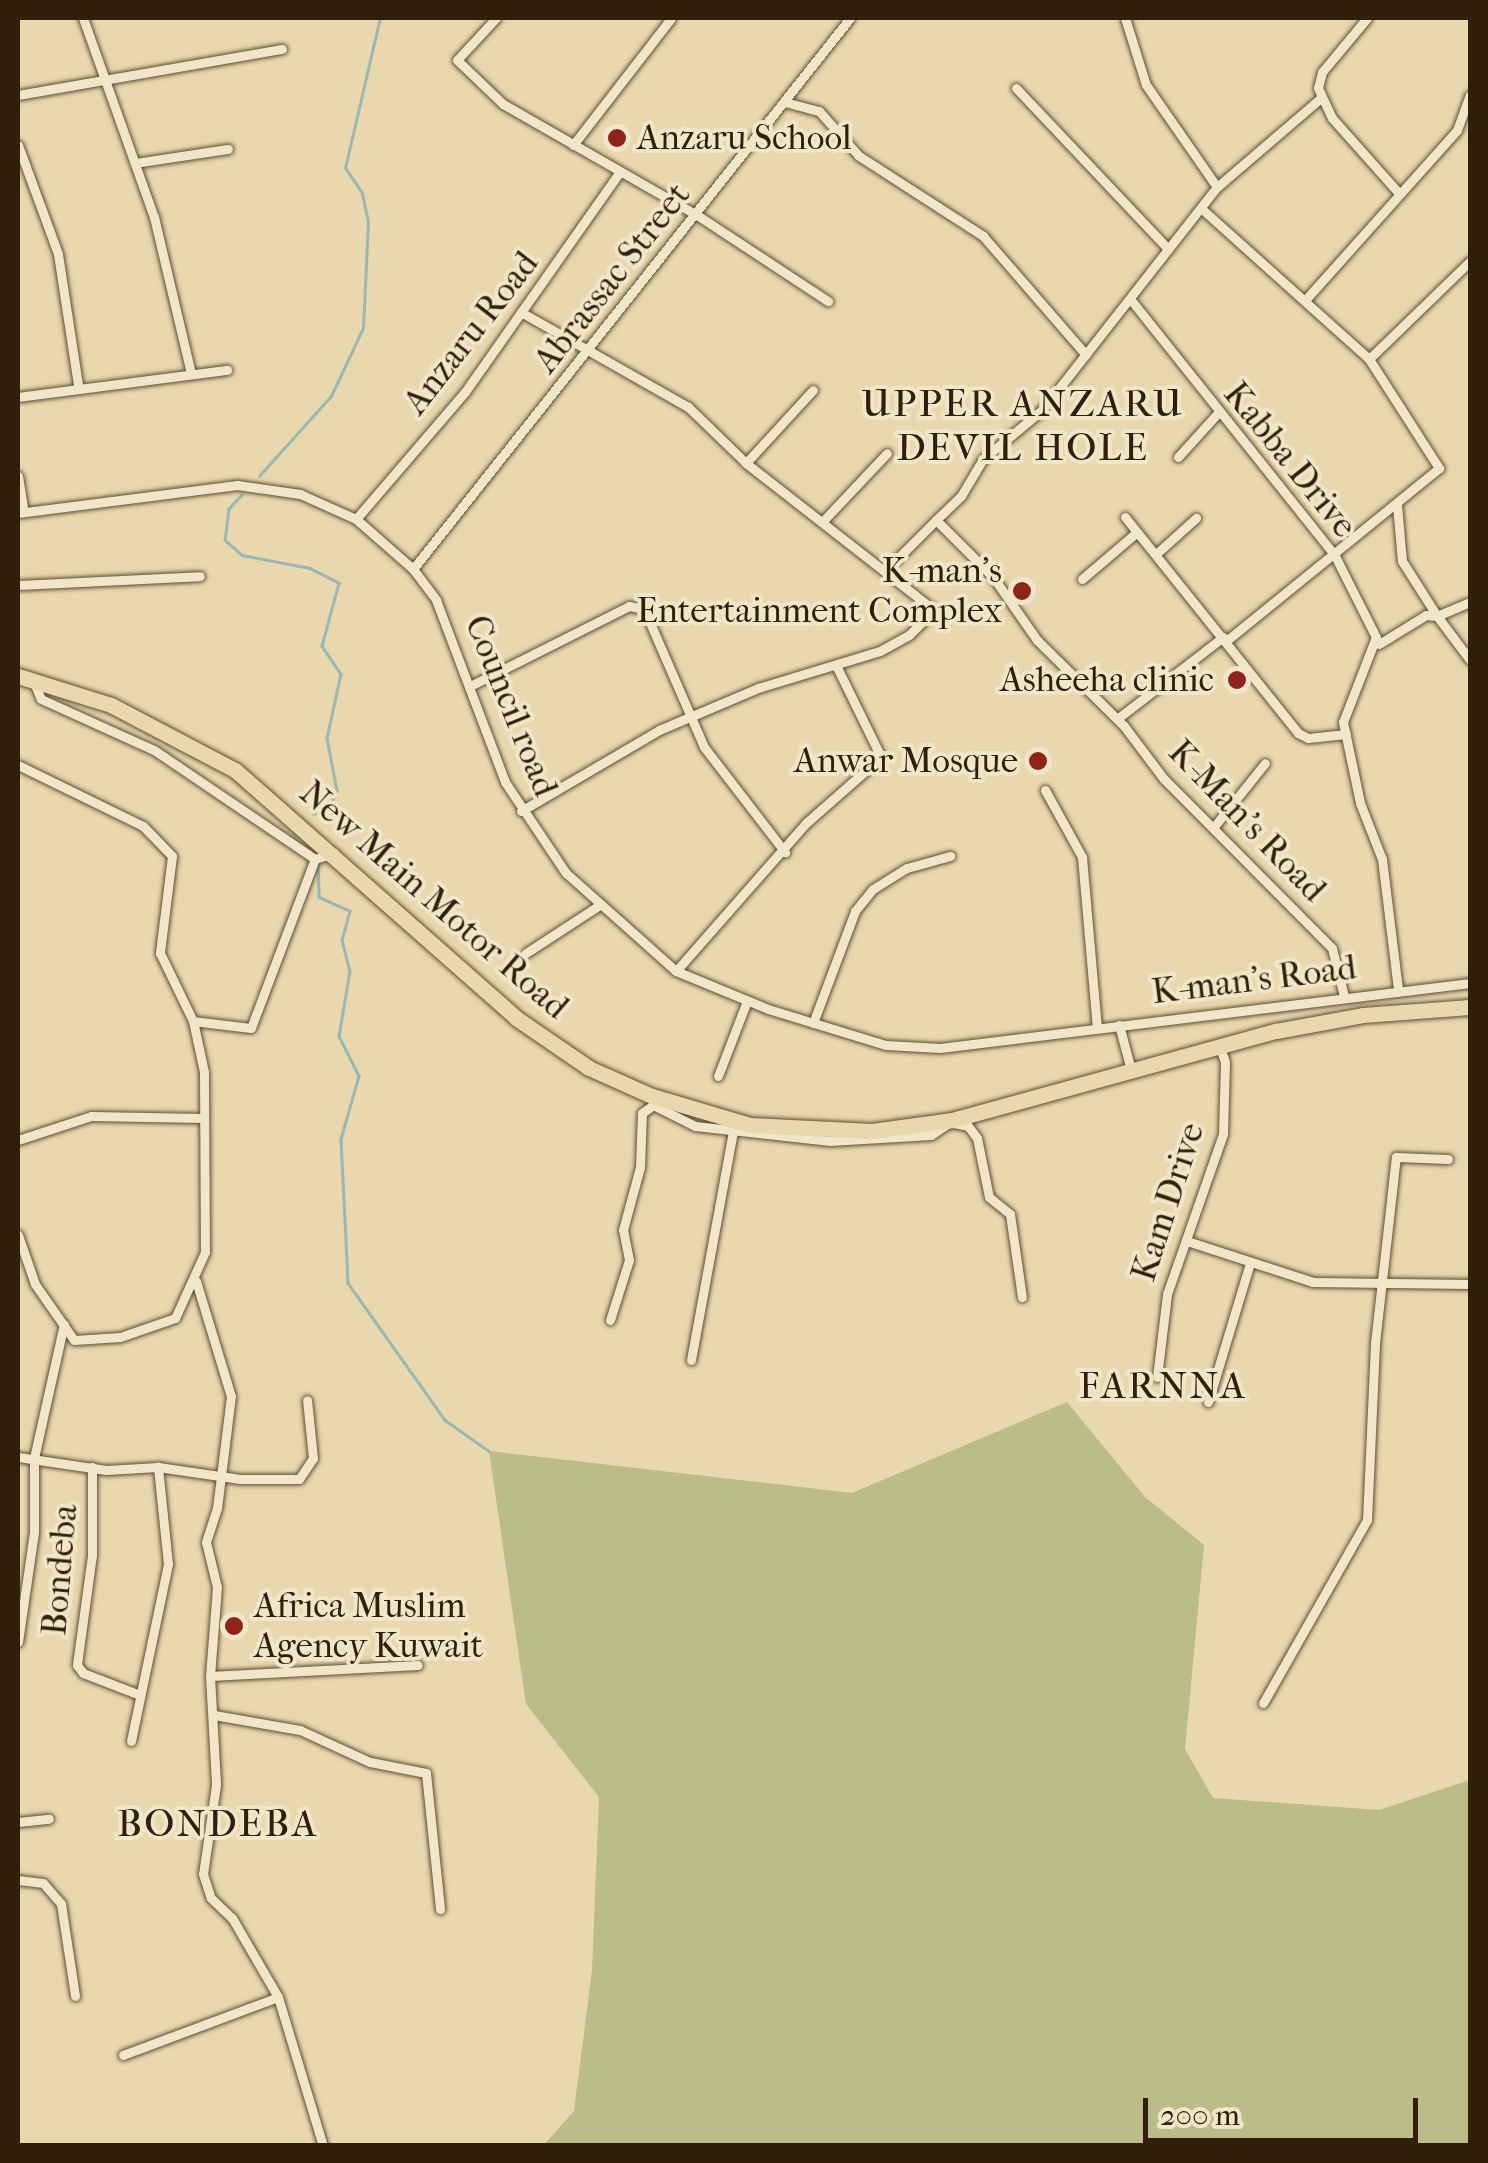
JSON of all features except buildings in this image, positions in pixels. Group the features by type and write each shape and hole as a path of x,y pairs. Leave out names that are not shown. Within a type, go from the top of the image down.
{"highway":[{"name":"New Main Motor Road","path":"18,668 115,697 240,764 518,1008 593,1060 654,1088 751,1115 870,1123 951,1112 1274,1022 1470,998"},
{"name":"New Main Motor Road","path":"25,677 176,735 235,770 334,853 516,1018 589,1068 652,1101 750,1125 817,1132 951,1121 1219,1045 1363,1015 1470,1007"}],"street":[{"path":"84,18 170,272 191,373"},
{"path":"496,18 458,56 459,64 503,104 697,215 828,301"},
{"path":"573,145 671,18"},
{"name":"Abrassac Street","path":"413,569 850,18"},
{"path":"1125,18 1146,85 1216,187"},
{"path":"1367,18 1322,72 1322,97 1398,192"},
{"path":"18,95 282,49"},
{"path":"1016,88 1168,249"},
{"path":"1308,298 1398,192 1457,130 1470,94"},
{"path":"888,568 936,520 983,458 1029,423 1168,249 1204,210 1216,187 1322,97"},
{"path":"785,102 819,111 859,156 982,236 1086,355"},
{"path":"18,145 58,254 78,384"},
{"path":"135,164 228,149"},
{"name":"Anzaru Road","path":"356,520 464,392 619,173"},
{"path":"1118,719 1334,554 1439,468 1369,359 1308,298 1204,210"},
{"path":"1369,359 1470,260"},
{"name":"Kabba Drive","path":"1131,300 1217,414 1334,554 1378,644"},
{"path":"521,312 587,354 688,407 746,463 888,568 934,610 909,636 689,718 521,812"},
{"path":"18,397 78,384 227,370"},
{"path":"746,463 813,390"},
{"path":"1178,457 1217,414"},
{"path":"823,520 887,452"},
{"path":"18,476 21,513"},
{"name":"Council road","path":"21,513 237,485 300,494 356,520 413,569 448,619 485,733 521,812 598,906 676,971 747,1001 886,1045 940,1048 1044,1035"},
{"path":"1397,504 1402,561 1436,616 1470,660"},
{"path":"1125,517 1303,737 1346,734"},
{"path":"1156,554 1196,518"},
{"name":"K-Man's Road","path":"936,520 993,578 1055,660 1118,719 1213,828 1338,955 1344,996"},
{"path":"1082,579 1137,532"},
{"path":"18,585 200,576"},
{"path":"1398,990 1382,859 1360,803 1346,734 1346,714 1378,644 1426,615 1436,616 1468,603"},
{"path":"472,685 638,606 652,622 689,718 736,795 784,852"},
{"path":"676,971 806,823 882,757 836,665"},
{"path":"25,677 41,699 154,750 315,859"},
{"path":"1213,828 1265,762"},
{"path":"18,765 143,826 170,852 160,953 193,1021 204,1072 205,1252 179,1314 147,1330 74,1340 35,1284 18,1236"},
{"path":"1044,790 1082,858 1097,1028"},
{"path":"315,859 334,853"},
{"path":"813,1023 864,900 907,868 950,856"},
{"path":"193,1021 251,1028 315,859"},
{"path":"526,953 598,906"},
{"name":"K-man's Road","path":"1044,1035 1470,983"},
{"path":"718,1076 747,1001"},
{"path":"1118,1025 1129,1062"},
{"name":"Kam Drive","path":"1158,1378 1164,1305 1223,1134 1225,1062 1219,1045"},
{"path":"610,1320 629,1260 623,1230 640,1167 642,1113 652,1101 695,1126 853,1142 931,1135 951,1121 968,1126 977,1138 988,1197 1010,1214 1022,1297"},
{"path":"18,1140 92,1116 203,1118"},
{"path":"691,1360 733,1132"},
{"path":"1263,1703 1364,1535 1374,1462 1373,1376 1396,1157 1448,1159"},
{"path":"1187,1242 1313,1282 1470,1284"},
{"path":"1208,1402 1250,1263"},
{"path":"196,1281 230,1384 222,1478 206,1542 217,1587 210,1676 216,1794 204,1880 278,1997 323,2146"},
{"path":"18,1642 34,1532 34,1458 64,1323"},
{"path":"18,1457 92,1468 158,1467 222,1478 306,1476 314,1435 307,1400"},
{"path":"131,1741 168,1558 158,1467"},
{"name":"Bondeba","path":"92,1468 92,1555 77,1665 83,1674 140,1695"},
{"path":"210,1676 418,1665"},
{"path":"214,1716 300,1730 370,1762 426,1773 440,1909"},
{"path":"18,1822 49,1819"},
{"path":"18,1880 43,1883 61,1904 75,1996"},
{"path":"124,2055 278,1997"}],"green space":[{"path":"1067,1402 1145,1497 1204,1545 1185,1749 1213,1798 1379,1810 1470,1780 1470,2145 544,2145 574,2111 592,1970 599,1797 526,1704 489,1451 852,1493"}],"waterway":[{"path":"259,476 331,396 363,328 368,222 362,193 345,168 380,18"},
{"path":"242,495 229,509 225,540 242,555 310,568 339,583 322,646 341,674 327,738 337,791 329,810 314,814"},
{"path":"318,863 319,897 350,911 342,940 350,971 339,1036 359,1076 341,1139 348,1283 445,1420 489,1451"}],"place":[{"name":"Anzaru School","path":"617,138"},
{"name":"K-man's Entertainment Complex","path":"1022,591"},
{"name":"Asheeha clinic","path":"1237,680"},
{"name":"Anwar Mosque","path":"1038,761"},
{"name":"Africa Muslim Agency Kuwait","path":"234,1626"}],"district":[{"name":"UPPER ANZARU DEVIL HOLE","path":"1023,426"},
{"name":"FARNNA","path":"1163,1386"},
{"name":"BONDEBA","path":"218,1824"}]}
